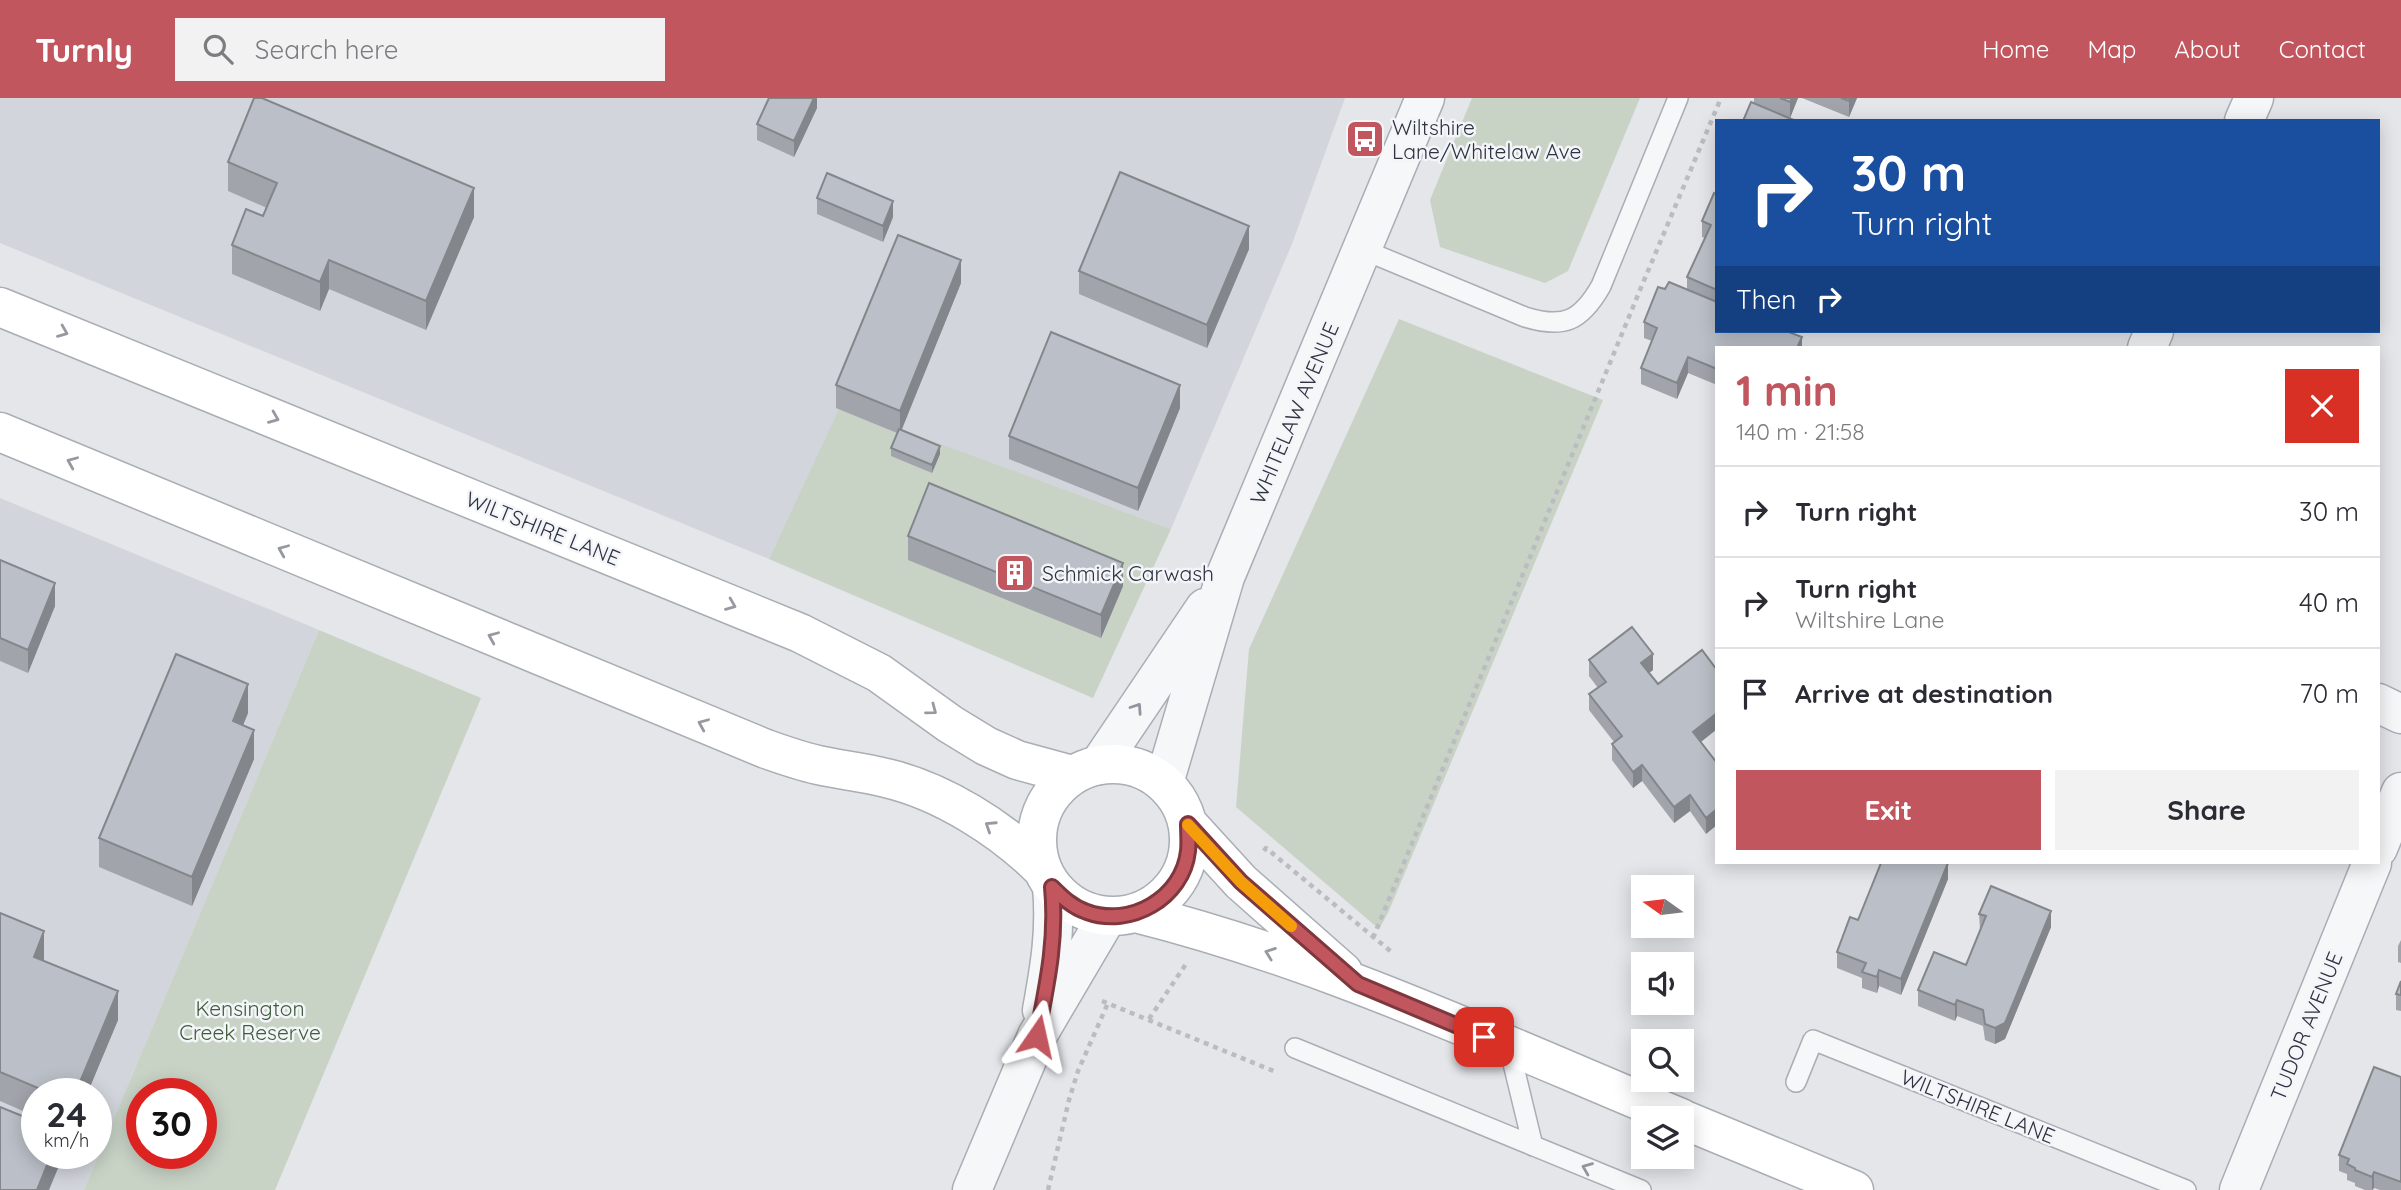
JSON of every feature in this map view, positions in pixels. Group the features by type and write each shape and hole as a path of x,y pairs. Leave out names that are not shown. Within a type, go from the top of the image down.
{"main road":[{"name":"WILTSHIRE LANE","path":"0,307 800,633 879,673 950,724 1001,754 1036,766 1086,770"},
{"path":"0,432 733,737 795,759 888,778 927,793 981,820 1011,840 1067,902 1086,912 1122,915 1208,931 1358,984 1652,1106"},
{"path":"1047,878 1037,848 1037,828 1049,798 1086,770 1123,764 1145,771 1164,783 1179,802 1188,824 1241,882 1358,984"},
{"path":"1122,915 1161,900 1179,878 1188,852 1188,824"},
{"path":"1694,1123 1854,1190"}],"street":[{"name":"WHITELAW AVENUE","path":"1164,783 1225,577 1364,250 1425,98"},
{"path":"2245,119 2254,98"},
{"name":"WHITELAW AVENUE","path":"1086,770 1225,577"},
{"path":"2380,704 2401,714"},
{"path":"2380,843 2401,792"},
{"name":"TUDOR AVENUE","path":"2239,1190 2372,864"},
{"path":"974,1188 1037,1036 1054,941 1055,918 1047,878"},
{"path":"1037,1036 1122,915"}],"lane":[{"path":"1364,250 1525,317 1548,323 1569,321 1587,306 1601,286 1678,98"},
{"name":"WILTSHIRE LANE","path":"1796,1082 1813,1040 2186,1190"},
{"path":"1509,1047 1533,1146"},
{"path":"1295,1048 1641,1190"}],"path":[{"path":"1373,938 1721,98"},
{"path":"1258,858 1266,848 1390,952 1402,957"},
{"path":"1048,1190 1078,1071 1108,1003"}],"shaded area":[{"path":"0,98 1345,98 1292,244 1171,529 841,408 769,559 0,243"},
{"path":"0,498 319,630 131,1078 126,1078 126,1090 112,1123 112,1078 21,1078 21,1169 93,1169 84,1190 0,1190"}],"green space":[{"path":"1472,98 1640,98 1568,271 1545,283 1440,247 1430,200"},
{"path":"1399,319 1603,400 1379,929 1236,807 1249,649"},
{"path":"840,407 1171,529 1093,698 769,559"},
{"name":"Kensington Creek Reserve","path":"319,630 481,698 275,1190 84,1190 93,1169 112,1169 112,1123 126,1090 126,1169 217,1169 217,1078 131,1078"}],"building":[{"path":"254,98 262,98 474,188 426,301 329,260 320,282 232,245 246,209 263,216 277,183 228,162"},
{"path":"769,98 814,98 794,141 757,124"},
{"path":"1751,102 1791,119 1744,119"},
{"path":"1120,172 1249,226 1207,325 1079,271"},
{"path":"827,173 893,201 883,226 817,198"},
{"path":"1714,193 1715,289 1687,277 1711,225 1702,221"},
{"path":"898,235 961,260 900,411 836,385"},
{"path":"1669,282 1715,301 1715,333 1791,333 1802,337 1798,346 1715,346 1715,368 1688,357 1677,383 1641,368 1657,328 1644,322 1658,287 1665,289"},
{"path":"1051,332 1180,385 1138,488 1009,436"},
{"path":"899,429 940,446 932,465 891,448"},
{"path":"929,483 1123,563 1101,615 908,536"},
{"path":"0,560 55,583 28,650 0,638"},
{"path":"1632,627 1653,654 1641,663 1658,684 1702,650 1715,667 1715,715 1693,732 1715,760 1715,811 1706,818 1690,795 1674,807 1642,765 1633,772 1612,744 1622,736 1589,694 1606,682 1589,660"},
{"path":"176,654 248,684 233,721 254,730 192,877 99,838"},
{"path":"1881,864 1948,864 1901,979 1879,970 1877,977 1862,972 1866,963 1837,952 1850,917 1858,920"},
{"path":"1991,886 2051,911 2005,1023 1995,1028 1985,1024 1983,1010 1957,1000 1955,1005 1918,990 1934,952 1966,965 1986,916 1979,914"},
{"path":"0,913 44,931 34,957 118,991 82,1078 21,1078 21,1081 0,1072"},
{"path":"2401,981 2401,995 2396,994"},
{"path":"2374,1067 2401,1077 2401,1182 2374,1172 2372,1177 2355,1170 2347,1164 2349,1159 2339,1155"},
{"path":"0,1107 21,1116 21,1169 46,1169 37,1190 0,1190"}],"slow traffic":[{"path":"1188,825 1241,882 1291,926"}],"place":[{"name":"Wiltshire Lane/Whitelaw Ave","path":"1365,139"},
{"name":"Schmick Carwash","path":"1015,573"}],"route":[{"path":"1037,1036 1054,941 1052,887 1067,902 1086,912 1107,917 1136,913 1161,900 1179,878 1188,852 1188,824 1241,882 1358,984 1484,1037"}]}
